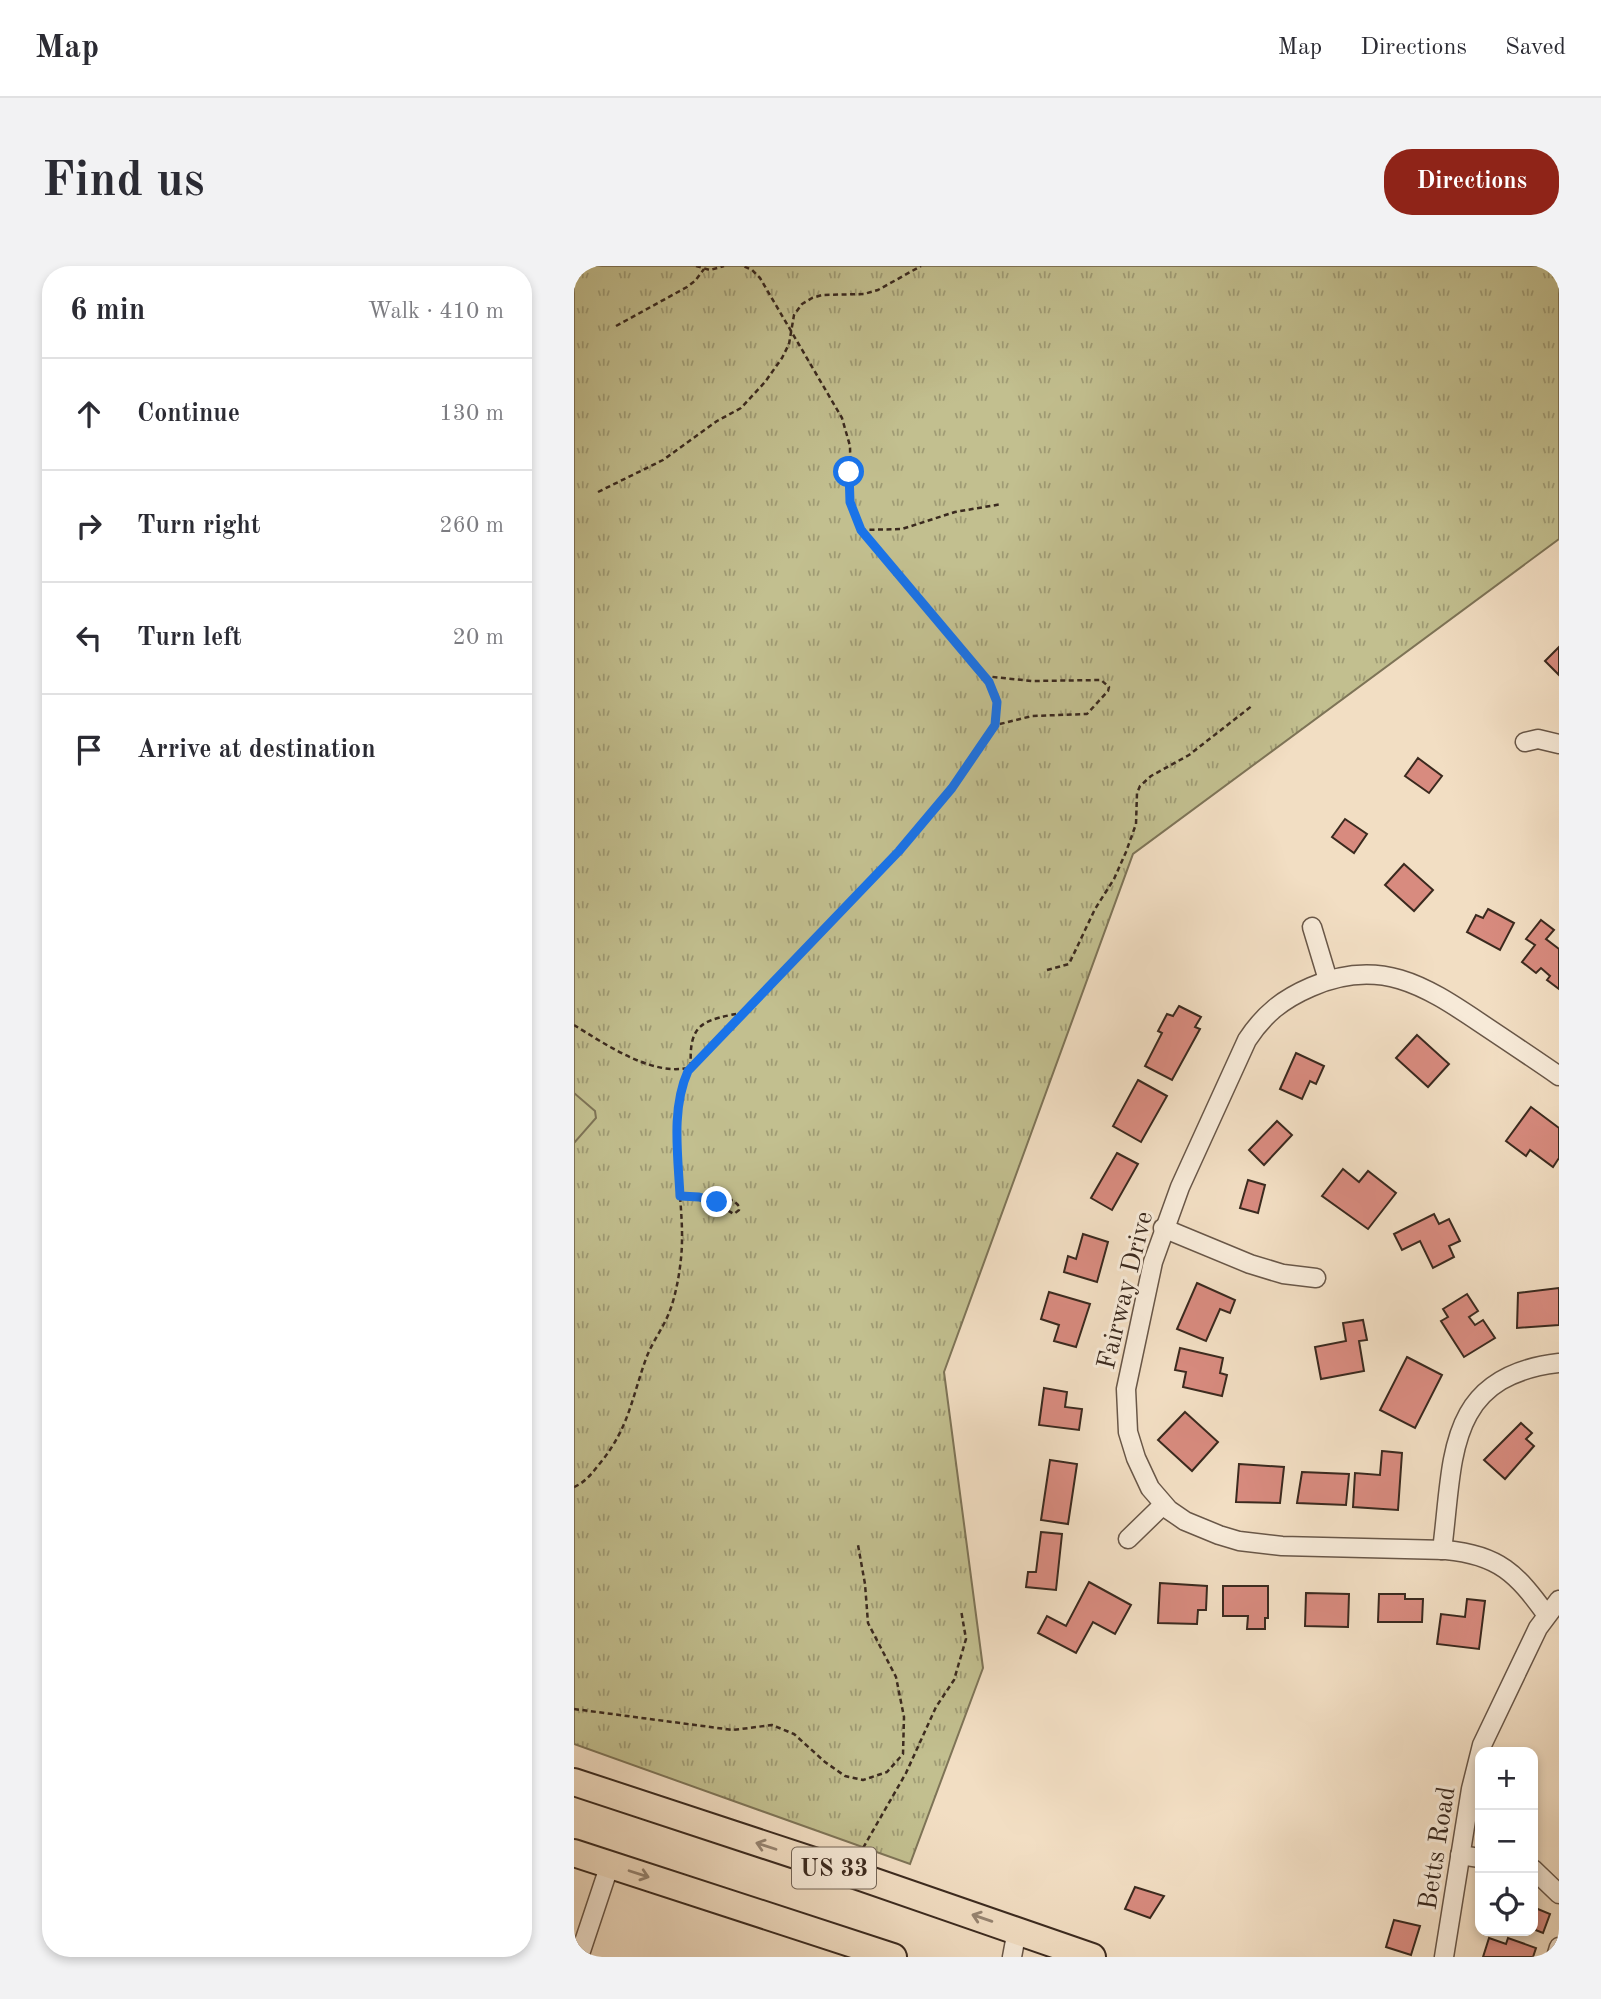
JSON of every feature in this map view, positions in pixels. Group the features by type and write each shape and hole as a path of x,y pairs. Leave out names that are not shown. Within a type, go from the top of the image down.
{"highway":[{"name":"US 33","path":"574,1782 1093,1957"},
{"name":"US 33","path":"574,1853 893,1957"}],"street":[{"path":"1525,742 1538,739 1559,744"},
{"path":"1312,927 1328,980"},
{"name":"Fairway Drive","path":"1546,1614 1526,1586 1510,1571 1476,1555 1442,1550 1260,1545 1194,1526 1163,1505 1150,1488 1131,1445 1126,1419 1126,1390 1163,1227 1253,1030 1269,1012 1287,998 1328,980 1346,976 1371,974 1395,978 1442,996 1559,1076"},
{"path":"1163,1227 1250,1264 1283,1274 1316,1278"},
{"path":"1442,1550 1454,1451 1468,1413 1480,1396 1504,1378 1520,1371 1559,1363"},
{"path":"1128,1539 1163,1505"},
{"name":"Betts Road","path":"1444,1957 1476,1763 1536,1631 1559,1600"},
{"path":"1460,1855 1475,1857"},
{"path":"579,1957 610,1864"},
{"path":"1537,1873 1559,1894"},
{"path":"1012,1957 1017,1930"},
{"path":"1556,1957 1559,1947"}],"path":[{"path":"695,266 710,270 724,266"},
{"path":"574,1486 582,1484 591,1475 621,1434 647,1356 670,1312 682,1240 678,1113 683,1084 691,1067 910,839 952,788 995,725 997,702 993,689 861,530 849,494 850,456 846,428 760,278 754,271 743,266"},
{"path":"754,266 754,271"},
{"path":"598,492 663,460 717,421 741,408 782,358 789,344 794,315 802,304 822,295 864,294 878,290 921,266"},
{"path":"616,326 687,287 704,269"},
{"path":"861,530 902,529 955,512 1002,503"},
{"path":"984,676 1032,681 1101,680 1109,687 1087,714 1032,716 995,725"},
{"path":"1047,970 1069,964 1095,909 1114,879 1136,824 1137,793 1140,786 1150,776 1189,755 1254,705"},
{"path":"691,1067 690,1050 696,1029 711,1021 746,1012"},
{"path":"574,1025 613,1048 657,1068 683,1070 691,1067"},
{"path":"680,1196 717,1202 734,1214 739,1210 733,1200 717,1202"},
{"path":"574,1709 733,1730 772,1725 794,1734 845,1776 863,1780 887,1772 903,1754 904,1717 896,1677 868,1623 858,1545"},
{"path":"849,1873 906,1773 936,1707 954,1679 966,1639 961,1610"}],"green space":[{"path":"574,266 1559,266 1559,539 1133,854 944,1372 983,1668 910,1864 574,1744"},
{"path":"574,1093 595,1111 596,1118 574,1143"}],"building":[{"path":"1559,647 1559,675 1545,661"},
{"path":"1418,758 1442,776 1429,793 1405,776"},
{"path":"1345,819 1367,834 1354,853 1332,837"},
{"path":"1404,864 1433,890 1414,911 1385,885"},
{"path":"1488,909 1514,923 1500,950 1467,932 1476,915 1483,918"},
{"path":"1541,920 1554,930 1546,939 1559,949 1559,989 1547,980 1550,976 1541,968 1536,973 1522,962 1535,945 1526,939"},
{"path":"1179,1006 1201,1017 1195,1027 1200,1029 1172,1080 1145,1066 1162,1033 1158,1031 1167,1014 1173,1016"},
{"path":"1417,1035 1449,1064 1428,1087 1396,1058"},
{"path":"1296,1053 1324,1066 1316,1084 1310,1081 1302,1099 1280,1089"},
{"path":"1138,1080 1167,1096 1141,1142 1113,1126"},
{"path":"1531,1107 1559,1128 1559,1158 1553,1167 1530,1150 1526,1156 1506,1141"},
{"path":"1277,1121 1292,1135 1264,1165 1249,1150"},
{"path":"1117,1153 1138,1164 1112,1210 1091,1198"},
{"path":"1343,1169 1359,1182 1368,1171 1396,1193 1368,1229 1322,1196"},
{"path":"1248,1180 1265,1185 1258,1213 1240,1208"},
{"path":"1434,1214 1439,1224 1449,1219 1460,1241 1449,1246 1454,1257 1433,1268 1420,1241 1402,1250 1394,1234"},
{"path":"1083,1234 1108,1242 1097,1282 1064,1272 1068,1256 1076,1259"},
{"path":"1197,1283 1235,1300 1230,1313 1220,1309 1206,1341 1177,1329"},
{"path":"1559,1288 1559,1325 1517,1328 1518,1293"},
{"path":"1049,1292 1090,1304 1076,1347 1054,1341 1059,1325 1041,1319"},
{"path":"1467,1294 1478,1311 1469,1317 1475,1325 1483,1320 1495,1338 1464,1357 1441,1321 1448,1317 1443,1309"},
{"path":"1363,1320 1367,1340 1359,1341 1364,1371 1321,1379 1315,1347 1346,1341 1343,1323"},
{"path":"1180,1348 1223,1358 1220,1373 1227,1375 1222,1396 1183,1387 1186,1372 1175,1370"},
{"path":"1407,1357 1442,1375 1415,1428 1380,1410"},
{"path":"1044,1388 1067,1392 1065,1407 1082,1409 1079,1430 1039,1425"},
{"path":"1185,1412 1218,1442 1192,1471 1158,1440"},
{"path":"1521,1423 1532,1433 1526,1439 1534,1446 1505,1479 1484,1460"},
{"path":"1382,1451 1402,1453 1398,1510 1353,1507 1355,1473 1380,1475"},
{"path":"1050,1460 1077,1464 1068,1524 1041,1520"},
{"path":"1239,1464 1284,1467 1280,1503 1236,1502"},
{"path":"1302,1472 1349,1474 1346,1505 1297,1503"},
{"path":"1041,1532 1062,1534 1056,1590 1026,1587 1028,1572 1036,1572"},
{"path":"1089,1582 1131,1605 1115,1634 1093,1622 1076,1653 1038,1633 1047,1616 1066,1626"},
{"path":"1160,1583 1207,1586 1206,1610 1198,1610 1197,1624 1158,1623"},
{"path":"1223,1586 1268,1586 1268,1618 1265,1618 1265,1629 1247,1629 1248,1616 1223,1616"},
{"path":"1306,1593 1349,1594 1348,1627 1305,1626"},
{"path":"1379,1594 1405,1594 1405,1599 1423,1599 1422,1622 1378,1622"},
{"path":"1467,1599 1485,1601 1479,1649 1437,1644 1441,1614 1465,1617"},
{"path":"1135,1887 1164,1896 1150,1918 1125,1909"},
{"path":"1538,1909 1550,1914 1543,1933 1538,1931"},
{"path":"1394,1920 1420,1926 1411,1955 1386,1947"},
{"path":"1489,1938 1506,1944 1508,1938 1536,1948 1533,1957 1483,1957"}],"route":[{"path":"717,1202 680,1196 677,1118 688,1071 910,839 952,788 991,732 996,720 997,702 989,682 861,530 850,502 849,472"}]}
